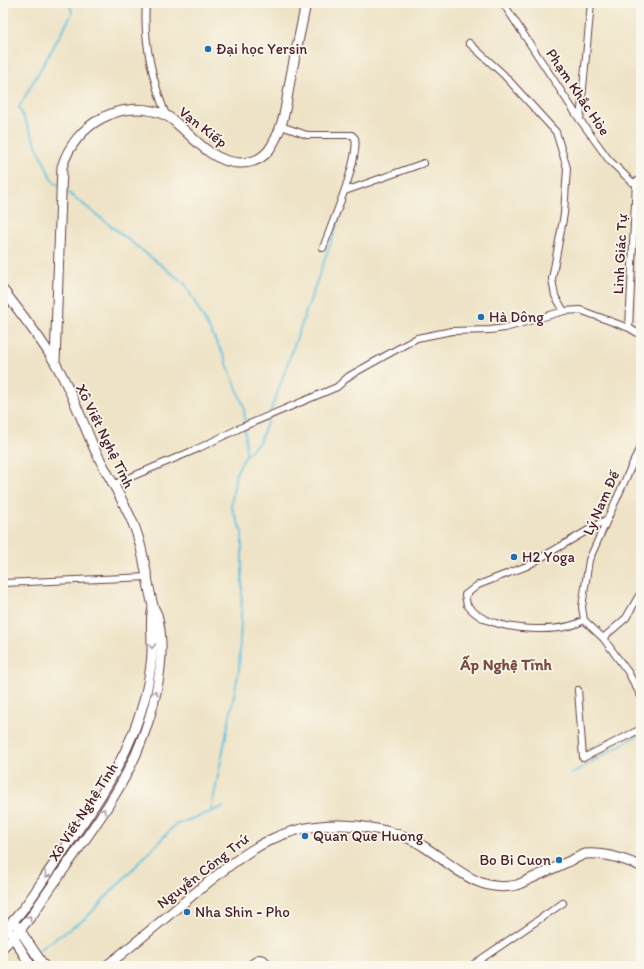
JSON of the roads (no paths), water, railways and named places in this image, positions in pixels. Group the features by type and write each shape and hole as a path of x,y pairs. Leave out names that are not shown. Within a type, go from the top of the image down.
{"main road":[{"name":"Vạn Kiếp","path":"55,362 62,167 68,150 76,138 87,127 106,115 119,111 136,110 166,115 212,154 222,160 237,163 246,163 258,160 269,151 281,126 306,3"},
{"name":"Xô Viết Nghệ Tĩnh","path":"3,290 35,332 55,362 112,485 134,525 141,544 149,577 153,607 158,618 161,650 158,679 153,704 141,743 108,806 20,930 3,947"},
{"name":"Xô Viết Nghệ Tĩnh","path":"5,930 26,906 99,799 133,737 145,697 150,672 152,644 150,619 153,607"},
{"name":"Nguyễn Công Trứ","path":"106,966 246,852 283,834 302,828 348,825 382,830 407,837 461,873 481,884 494,887 517,885 585,854 596,853 611,855 641,866"},
{"path":"14,920 42,963"},
{"path":"5,930 13,937 31,966"}],"street":[{"path":"146,3 145,20 149,64 166,115"},
{"name":"Phạm Khắc Hòe","path":"503,3 580,120 609,160 628,179 638,181"},
{"path":"580,120 591,3"},
{"path":"469,43 503,74 556,132 567,168 564,214 552,279 555,296 564,312"},
{"path":"281,126 307,135 352,135 355,138 355,153 344,191 323,248"},
{"path":"344,191 424,163"},
{"name":"Linh Giác Tự","path":"629,328 638,181"},
{"path":"112,485 197,449 276,412 337,387 349,376 417,338 452,331 505,328 564,312 580,310 629,328 641,335"},
{"name":"Lý Nam Đế","path":"584,620 582,607 589,560 641,445"},
{"path":"607,519 528,566 478,585 465,595 467,605 486,620 513,626 550,630 578,624 584,620 603,638 628,672 641,696"},
{"path":"3,584 149,577"},
{"path":"603,638 626,618 641,592"},
{"path":"578,690 583,758 641,729"},
{"path":"471,966 563,903"},
{"path":"248,966 258,958 264,959 271,966"}],"waterway":[{"path":"58,185 52,180 19,107 72,14 70,3"},
{"path":"65,190 185,284 224,356 244,407 245,424"},
{"path":"270,413 349,191"},
{"path":"211,811 239,670 242,591 242,532 231,506 236,473 246,455 260,441 269,418"},
{"path":"245,428 246,455"},
{"path":"571,774 641,733"},
{"path":"37,951 86,918 175,825 223,807"},
{"path":"18,966 24,961"}],"place":[{"name":"Đại học Yersin","path":"208,49"},
{"name":"Hà Dông","path":"481,317"},
{"name":"H2 Yoga","path":"514,557"},
{"name":"Quan Que Huong","path":"305,836"},
{"name":"Bo Bi Cuon","path":"559,860"},
{"name":"Nha Shin - Pho","path":"187,912"}],"district":[{"name":"Ấp Nghệ Tĩnh","path":"506,664"}]}
